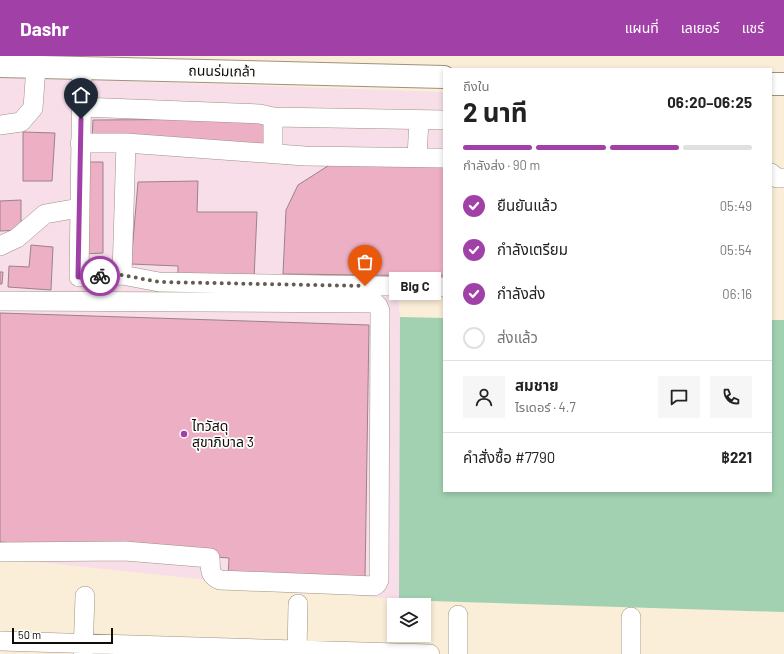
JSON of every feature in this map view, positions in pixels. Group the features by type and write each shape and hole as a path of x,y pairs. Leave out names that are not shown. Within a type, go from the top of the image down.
{"main road":[{"name":"ถนนร่มเกล้า","path":"0,66 443,77"},
{"path":"772,84 784,84"}],"street":[{"path":"0,126 21,122 33,108 36,66"},
{"path":"82,68 78,277 122,275 159,282 443,287"},
{"path":"81,107 260,114 273,117 443,120"},
{"path":"273,117 273,153"},
{"path":"417,158 419,120"},
{"path":"80,143 126,143 305,156 443,158"},
{"path":"122,275 126,143"},
{"path":"772,174 777,178 784,178"},
{"path":"0,246 17,238 45,214 79,208"},
{"path":"0,301 375,303 380,311 379,580 374,586 220,580 214,577 211,573 210,558 125,551 0,552"},
{"path":"83,649 85,596"},
{"path":"298,604 298,652"},
{"path":"458,615 458,654"},
{"path":"630,654 631,617"},
{"path":"0,642 83,649 430,654"}],"shaded area":[{"path":"0,56 63,56 62,79 443,92 443,297 398,297 400,317 399,598 387,599 0,558"}],"green space":[{"path":"400,317 443,318 443,492 772,492 772,320 784,320 784,612 431,601 431,598 399,598"}],"building":[{"path":"264,119 265,145 92,141 93,120"},
{"path":"23,132 55,133 52,181 23,181"},
{"path":"85,162 103,162 103,253 83,254"},
{"path":"331,164 443,165 443,276 283,274 286,210 298,185"},
{"path":"198,181 197,212 257,212 254,279 178,278 178,266 131,264 138,182"},
{"path":"21,200 21,230 0,231 0,201"},
{"path":"31,245 53,247 51,290 8,287 9,266 29,267"},
{"path":"0,272 3,272 2,284 0,284"},
{"name":"ไทวัสดุ สุขาภิบาล 3","path":"0,313 369,325 365,579 228,578 229,558 0,542"}],"way so far":[{"path":"100,276 122,275 159,282 365,286"}],"place":[{"name":"Big C","path":"365,286"},
{"name":"ไทวัสดุ สุขาภิบาล 3","path":"184,434"}],"route":[{"path":"81,119 78,277 100,276"}]}
